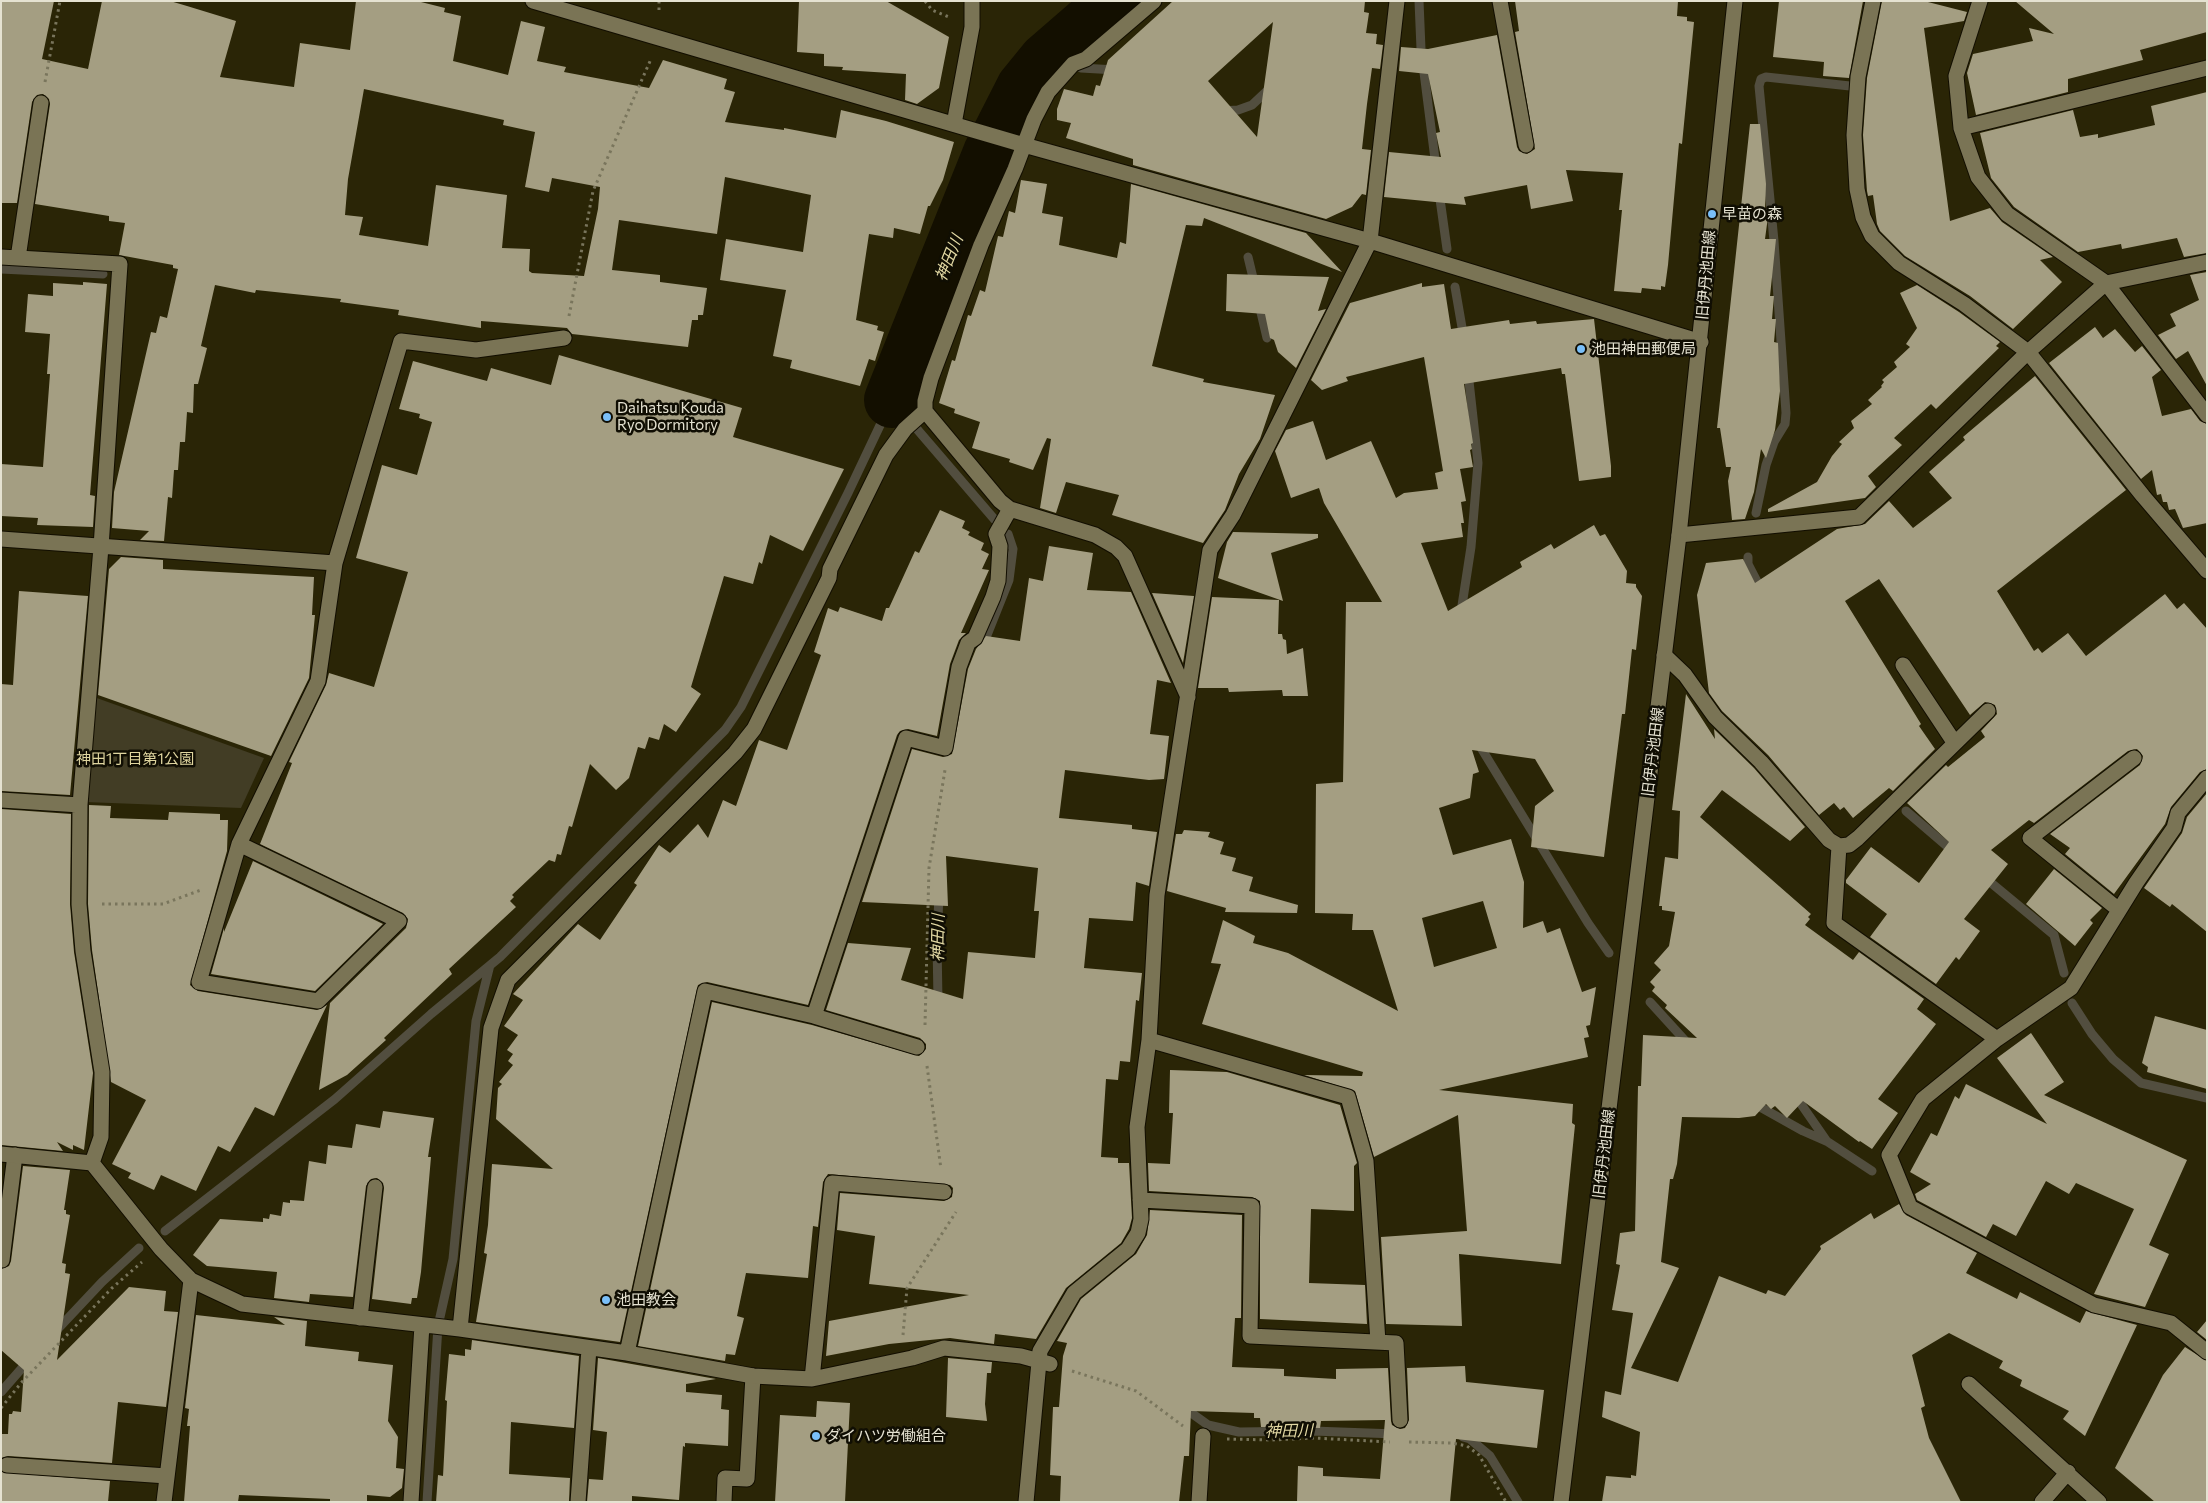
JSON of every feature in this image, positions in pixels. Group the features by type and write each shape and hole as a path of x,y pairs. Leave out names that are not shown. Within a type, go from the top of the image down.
{"street":[{"path":"533,1 1020,144 1370,241 1701,342"},
{"path":"954,124 972,27 972,1"},
{"path":"460,1329 491,1028 508,980 735,752 754,729 829,578 830,569 886,455 915,420 1020,144 1048,92 1073,64 1086,59 1154,1"},
{"path":"1026,1502 1044,1362 1044,1343 1069,1300 1128,1249 1135,1240 1141,1219 1137,1127 1149,1040 1157,895 1210,550 1233,515 1370,241 1397,1"},
{"path":"1500,1 1526,145"},
{"name":"旧伊丹池田線","path":"1561,1502 1679,535 1701,342 1735,1"},
{"path":"1873,1 1856,90 1855,165 1863,217 1876,242 1900,263 1964,304 2028,352 2143,496 2207,571"},
{"path":"1980,1 1956,76 1961,128 1978,177 2007,214 2106,283 2207,415"},
{"path":"1961,128 2207,68"},
{"path":"18,258 41,103"},
{"path":"1,257 120,264 101,547 80,805 79,904 83,952 102,1072 101,1137 92,1163"},
{"path":"1679,535 1859,517 2028,352 2106,283 2207,262"},
{"path":"239,844 399,920 318,1001 199,982 239,844 318,681 335,564 401,341 476,350 564,338"},
{"path":"915,420 1010,509 1095,535 1116,547 1125,556 1188,697"},
{"path":"814,1016 906,738 945,748 959,667 968,642 975,638 993,597 998,581 1000,546 996,534 1010,509"},
{"path":"1,539 335,564"},
{"path":"1664,655 1685,675 1715,717 1761,762 1829,840 1839,846 1849,845 1858,838 1954,742 1988,712"},
{"path":"1903,665 1954,742"},
{"path":"2119,910 2030,838 2134,758"},
{"path":"2207,778 2178,813 2174,828 2119,910 2071,988 1997,1039 1923,1100 1889,1155 1910,1207 2094,1305 2171,1323 2207,1352"},
{"path":"1,800 80,805"},
{"path":"1839,846 1834,922 1997,1039"},
{"path":"627,1353 705,991 814,1016 917,1047"},
{"path":"1149,1040 1348,1097 1366,1160 1378,1342"},
{"path":"2,1260 8,1154 92,1163 162,1249 191,1280 242,1304 460,1329 627,1353 753,1376 812,1379 912,1358 944,1348 1021,1356 1044,1362"},
{"path":"812,1379 832,1183 944,1192"},
{"path":"360,1318 375,1188"},
{"path":"1140,1200 1252,1206 1250,1336 1396,1343 1400,1420"},
{"path":"164,1502 191,1280"},
{"path":"410,1502 422,1324"},
{"path":"578,1502 589,1348"},
{"path":"724,1502 725,1478 747,1479 753,1376"},
{"path":"1969,1384 2099,1502"},
{"path":"1199,1502 1204,1436"},
{"path":"7,1465 168,1476"},
{"path":"2042,1502 2068,1472"}],"path":[{"path":"41,103 60,1"},
{"path":"564,338 593,191 660,38 659,1"},
{"path":"79,904 162,904 229,880"},
{"path":"1,1408 21,1383 112,1288 145,1260 162,1249"},
{"path":"1044,1362 1136,1391 1181,1424 1204,1436 1237,1440 1314,1438 1398,1442"},
{"path":"1406,1442 1452,1443 1467,1446 1479,1455 1506,1502"}],"green space":[{"name":"神田1丁目第1公園","path":"94,697 264,758 241,808 85,802"}],"building":[{"path":"1,1 54,1 42,59 88,69 102,1 170,1 236,21 220,77 294,87 300,43 350,50 356,1 417,1 445,8 444,12 461,16 453,61 508,75 521,21 545,27 537,61 566,67 564,72 649,88 663,60 727,79 724,89 735,92 725,122 784,130 784,128 836,138 841,110 886,121 954,142 943,180 930,206 928,206 920,234 894,228 893,238 869,234 856,320 878,326 877,330 884,332 875,361 869,359 860,386 790,368 792,360 773,356 786,290 720,280 726,239 803,252 811,195 725,177 717,234 619,220 612,270 660,275 660,282 707,288 703,315 698,315 698,320 692,320 688,347 572,334 567,328 481,321 481,328 398,315 399,310 340,302 341,299 256,290 255,293 215,285 201,346 207,348 198,384 194,384 193,413 187,412 185,442 180,442 178,470 174,470 172,498 168,497 164,541 140,540 149,531 112,528 114,492 151,332 156,333 160,316 167,318 178,269 173,268 173,265 119,255 125,223 109,221 109,216 35,204 50,104 49,99 43,94 37,95 32,102 17,203 1,203","holes":["364,89 504,120 503,125 535,132 525,187 549,192 552,178 600,187 598,209 584,276 532,273 529,271 530,249 502,248 507,195 436,185 428,246 359,235 363,217 345,215 348,179"]},
{"path":"799,1 886,1 949,37 939,88 917,104 905,100 906,74 842,70 843,67 824,66 824,54 797,52"},
{"path":"1173,1 1365,1 1364,12 1369,13 1366,33 1377,34 1376,44 1383,45 1380,69 1372,68 1367,104 1362,149 1371,150 1366,195 1362,194 1352,207 1326,219 1133,165 1133,159 1066,138 1071,123 1057,120 1057,109 1064,89 1093,96 1096,85 1100,86 1108,60","holes":["1273,22 1257,137 1208,81"]},
{"path":"1515,1 1678,1 1677,16 1687,17 1687,21 1694,22 1682,144 1679,143 1668,265 1665,287 1661,286 1661,290 1642,288 1641,293 1614,291 1622,210 1619,210 1623,173 1566,170 1573,201 1531,209 1527,185 1464,197 1466,205 1384,197 1389,152 1441,157 1436,133 1440,132 1428,74 1399,71 1401,47 1428,49 1497,35 1517,147 1519,151 1527,154 1535,149 1515,32 1519,31"},
{"path":"1779,1 1863,1 1849,78 1823,76 1824,62 1773,57"},
{"path":"1882,1 1924,1 1967,12 1964,21 1924,28 1950,221 1990,208 2002,222 2053,257 2040,260 2062,282 2013,329 1970,296 1905,256 1880,231 1877,224 1873,195 1868,196 1867,191 1863,135 1867,78"},
{"path":"2015,1 2207,1 2207,32 2140,50 2143,60 2068,79 2068,92 1976,115 1967,73 1973,54 2033,41 2029,28 2054,34"},
{"path":"2207,92 2207,253 2184,257 2177,238 2122,249 2121,244 2078,252 2014,207 1991,178 1980,133 2073,110 2080,137 2098,134 2098,138 2155,125 2151,106"},
{"path":"1750,124 1760,124 1766,184 1765,209 1769,209 1765,239 1776,239 1770,296 1774,296 1772,319 1776,319 1774,342 1778,343 1780,391 1775,430 1766,458 1761,449 1754,492 1745,519 1732,520 1728,481 1731,467 1726,467 1720,428 1717,428"},
{"path":"1021,180 1047,184 1042,213 1063,217 1059,245 1117,258 1120,242 1126,244 1131,184 1306,233 1342,272 1204,218 1202,226 1186,225 1152,366 1204,379 1203,382 1275,395 1260,439 1239,474 1225,510 1203,543 1112,515 1119,495 1066,482 1056,513 1040,508 1051,439 1047,438 1033,470 1009,462 1010,459 972,448 980,422 954,413 955,409 939,403 952,360 955,361 968,315 971,316 980,290 985,292 998,236 1003,237 1009,211 1015,213"},
{"path":"2207,272 2207,386 2188,351 2176,359 2158,335 2176,326 2170,314 2199,300 2190,275"},
{"path":"1227,274 1329,277 1318,311 1326,309 1296,368 1278,352 1274,340 1270,338 1265,314 1226,311"},
{"path":"83,282 107,284 90,495 95,496 93,527 37,525 38,518 1,516 1,464 43,467 50,374 47,374 50,334 25,332 28,294 53,296 53,283 83,285"},
{"path":"1422,283 1422,287 1444,284 1451,329 1509,320 1510,324 1536,321 1537,324 1594,319 1611,477 1579,481 1565,374 1562,374 1561,368 1464,384 1473,443 1470,450 1473,467 1460,469 1466,501 1461,502 1464,523 1461,523 1463,537 1421,543 1448,611 1522,567 1520,562 1551,544 1554,549 1594,525 1600,536 1605,534 1627,571 1626,583 1636,584 1642,596 1636,650 1632,649 1625,714 1622,714 1604,857 1531,847 1535,806 1554,791 1535,759 1472,750 1479,772 1473,774 1470,798 1439,808 1453,855 1511,839 1524,882 1523,928 1543,921 1547,933 1560,928 1582,992 1596,987 1590,1025 1586,1026 1589,1037 1584,1038 1588,1057 1439,1090 1573,1104 1572,1123 1575,1125 1561,1264 1459,1254 1462,1326 1386,1324 1381,1237 1467,1231 1458,1115 1374,1157 1355,1091 1304,1075 1362,1076 1363,1072 1202,1024 1221,964 1211,963 1223,920 1255,936 1253,943 1288,953 1398,1011 1373,930 1352,930 1353,914 1315,913 1316,784 1343,782 1346,602 1382,602 1324,503 1319,488 1291,498 1275,451 1286,430 1313,421 1326,460 1371,441 1396,498 1404,493 1438,489 1435,473 1443,471 1424,357 1346,377 1348,381 1322,390 1311,380 1350,303","holes":["1483,901 1497,948 1434,967 1422,918"]},
{"path":"1917,285 1959,312 2000,342 1996,346 1999,348 1936,409 1931,404 1894,438 1902,445 1868,476 1876,487 1865,498 1768,512 1768,509 1817,482 1832,456 1842,444 1839,442 1854,428 1851,421 1872,404 1868,400 1882,387 1884,382 1882,380 1897,367 1894,362 1910,347 1906,344 1917,328 1900,293"},
{"path":"2095,327 2103,338 2115,329 2135,352 2142,346 2161,370 2152,377 2162,416 2191,409 2200,421 2207,424 2207,523 2183,528 2175,509 2169,510 2167,502 2163,502 2161,494 2157,495 2152,470 2141,479 2049,363"},
{"path":"559,355 742,408 733,437 844,469 803,551 770,535 762,564 759,562 753,584 724,576 691,687 701,694 676,732 664,724 659,740 649,737 645,749 638,747 629,778 616,790 590,764 572,827 569,826 561,855 557,854 555,862 549,860 512,895 514,897 510,901 516,907 449,969 452,974 384,1038 386,1040 347,1075 319,1090 330,1003 406,928 408,919 403,913 260,844 292,763 289,762 326,685 329,673 374,687 408,572 356,558 382,465 417,475 432,422 419,418 420,414 399,409 413,361 487,381 491,368 551,385"},
{"path":"2035,376 2126,490 1997,591 2034,651 2038,648 2042,653 2068,633 2086,656 2165,594 2177,609 2184,603 2207,629 2207,769 2200,772 2171,807 2165,824 2114,894 2065,854 2070,848 2050,834 2140,765 2143,756 2137,749 2128,751 2034,823 2029,820 1991,850 2008,864 1964,919 1980,931 1959,960 1956,957 1936,984 1870,937 1887,914 1846,883 1846,880 1871,847 1919,883 1949,842 1907,803 1946,765 1948,767 1985,737 1981,731 1997,714 1995,705 1985,702 1970,715 1879,579 1845,601 1921,724 1919,726 1935,749 1893,791 1889,788 1853,818 1844,807 1840,810 1834,803 1819,815 1768,755 1722,711 1709,693 1697,595 1706,563 1743,559 1755,583 1837,529 1865,524 1889,501 1913,528 1952,498 1929,472 1965,440 1963,437"},
{"path":"940,510 965,521 962,528 970,532 968,535 984,543 981,550 989,554 982,569 989,570 961,633 966,633 959,640 950,664 937,736 908,729 900,731 897,735 808,1005 707,982 698,985 620,1342 476,1322 487,1254 484,1253 492,1164 553,1169 496,1119 498,1088 502,1084 499,1082 513,1065 508,1061 513,1054 507,1050 518,1035 504,1026 523,1000 513,994 578,924 600,940 637,885 634,883 659,845 670,853 698,824 708,838 723,800 736,806 759,740 787,750 821,655 814,652 828,608 838,612 840,607 882,621 886,608 889,608 915,551 919,553"},
{"path":"1233,532 1318,534 1318,538 1271,553 1283,601 1218,578 1227,542"},
{"path":"1049,546 1093,553 1087,590 1131,592 1171,683 1157,680 1150,734 1169,736 1164,779 1149,780 1065,770 1059,818 1132,825 1132,829 1157,832 1149,886 1136,882 1133,921 1089,918 1084,968 1142,973 1139,1001 1136,1000 1130,1062 1120,1061 1118,1080 1106,1079 1101,1157 1118,1158 1118,1163 1129,1163 1132,1218 1129,1229 1121,1243 1066,1288 1036,1339 995,1334 994,1344 950,1338 889,1344 826,1356 829,1321 969,1295 869,1284 875,1236 837,1230 840,1193 944,1201 952,1197 953,1188 950,1185 828,1174 823,1182 818,1227 813,1226 808,1278 746,1273 737,1316 744,1318 735,1355 726,1354 725,1361 638,1346 712,1002 812,1025 919,1056 926,1049 926,1044 920,1038 826,1010 848,943 911,948 901,980 963,999 968,952 1035,958 1039,911 1034,911 1038,868 946,856 948,906 862,902 912,749 943,757 952,754 968,669 976,649 986,636 1020,641 1029,578 1043,581"},
{"path":"121,557 163,560 163,569 314,577 312,615 315,615 309,678 271,756 98,695 109,569"},
{"path":"19,591 88,596 70,795 1,791 1,684 13,685"},
{"path":"1152,593 1194,596 1183,663"},
{"path":"1212,597 1279,600 1278,634 1282,634 1283,639 1286,640 1287,654 1303,648 1308,696 1283,696 1282,690 1229,692 1228,688 1198,688"},
{"path":"1686,694 1715,739 1714,729 1754,768 1805,827 1790,841 1722,790 1700,817 1811,914 1808,917 1810,919 1805,925 1853,960 1859,952 1924,999 1917,1009 1936,1024 1878,1099 1898,1113 1872,1149 1859,1142 1803,1101 1787,1118 1775,1106 1771,1109 1766,1104 1755,1116 1739,1118 1682,1117 1677,1164 1673,1179 1670,1179 1661,1262 1679,1268 1631,1368 1678,1382 1719,1276 1766,1294 1768,1290 1785,1296 1821,1249 1820,1246 1871,1213 1874,1219 1899,1204 1906,1215 1977,1253 1966,1273 2017,1299 2020,1292 2080,1323 2086,1311 2137,1325 2085,1436 2063,1419 2069,1411 2020,1386 2022,1380 1999,1368 2003,1361 1949,1333 1912,1355 1925,1406 1921,1408 1929,1438 1961,1502 1602,1502 1606,1476 1631,1478 1631,1475 1636,1476 1640,1432 1602,1417 1605,1391 1621,1395 1633,1313 1612,1310 1620,1265 1616,1264 1620,1233 1635,1231 1638,1086 1641,1086 1643,1035 1697,1038 1665,1008 1667,1005 1652,991 1655,987 1650,982 1661,970 1654,963 1669,946 1675,912 1662,910 1662,906 1659,906 1665,857 1678,859 1680,811 1672,810"},
{"path":"2207,793 2207,932 2172,904 2170,907 2144,888 2182,833 2187,817"},
{"path":"89,805 111,806 110,818 168,820 169,812 220,814 220,820 228,820 227,851 190,985 198,991 317,1010 327,1005 274,1116 255,1107 230,1152 218,1146 196,1191 161,1175 154,1190 128,1178 131,1173 112,1164 146,1100 111,1082 92,950 88,904"},
{"path":"1,809 71,814 70,904 74,952 93,1073 84,1150 73,1145 73,1150 57,1142 63,1151 1,1145"},
{"path":"1184,830 1210,832 1208,837 1224,842 1220,854 1236,858 1232,871 1253,877 1249,891 1298,905 1297,913 1225,912 1226,908 1167,891 1176,834 1182,834"},
{"path":"253,861 383,924 315,991 211,974 224,928 224,932"},
{"path":"2054,869 2102,908 2090,920 2093,923 2075,946 2026,904"},
{"path":"2155,1016 2207,1030 2207,1089 2147,1072 2148,1067 2142,1063"},
{"path":"2031,1033 2064,1082 2044,1095 2187,1160 2149,1245 2169,1254 2145,1307 2094,1294 2134,1209 2076,1183 2069,1194 2046,1181 2016,1236 1993,1224 1986,1237 1917,1200 1915,1194 1931,1184 1910,1172 1931,1133 1937,1136 1955,1096 1959,1099 1966,1084 2047,1124 1997,1058"},
{"path":"1170,1070 1227,1072 1340,1105 1357,1163 1354,1166 1354,1211 1311,1209 1309,1283 1365,1285 1367,1324 1260,1319 1260,1201 1252,1197 1149,1191 1148,1163 1170,1164 1173,1113 1169,1113"},
{"path":"383,1111 434,1118 428,1157 431,1157 421,1272 417,1298 412,1298 411,1304 372,1299 384,1188 383,1183 377,1178 371,1179 366,1186 353,1297 310,1294 309,1302 274,1298 277,1272 207,1266 193,1255 220,1219 263,1222 263,1218 269,1219 270,1214 281,1216 283,1202 290,1203 290,1200 304,1201 309,1161 326,1164 328,1145 352,1148 356,1124 380,1128"},
{"path":"23,1166 70,1170 64,1210 66,1210 66,1214 70,1215 62,1263 66,1264 65,1273 70,1274 57,1360 129,1287 166,1291 164,1311 178,1312 166,1407 118,1402 112,1463 8,1456 1,1458 1,1434 8,1434 9,1414 12,1414 13,1411 21,1412 24,1370 1,1350 1,1269 9,1266 11,1261"},
{"path":"1150,1210 1242,1215 1241,1318 1235,1318 1232,1367 1284,1369 1284,1376 1336,1379 1336,1369 1388,1368 1391,1421 1392,1425 1400,1429 1405,1428 1409,1420 1407,1368 1465,1366 1466,1382 1544,1390 1537,1448 1456,1439 1450,1502 1297,1502 1298,1466 1323,1468 1323,1476 1380,1479 1385,1420 1321,1421 1320,1428 1261,1427 1260,1418 1254,1418 1254,1413 1191,1411 1189,1456 1184,1456 1179,1502 1060,1502 1061,1476 1050,1475 1053,1407 1059,1407 1063,1356 1067,1343 1057,1341 1081,1299 1136,1254 1147,1235"},
{"path":"196,1315 285,1325 274,1317 307,1321 305,1346 359,1352 358,1361 393,1365 388,1421 398,1437 396,1468 404,1469 402,1488 390,1497 367,1495 367,1502 330,1502 330,1499 239,1495 238,1502 184,1502 190,1426 187,1426 189,1409 185,1408"},
{"path":"2207,1320 2207,1340 2197,1332"},
{"path":"472,1340 579,1356 574,1428 511,1422 509,1474 570,1478 569,1502 436,1502 438,1475 443,1476 447,1401 445,1400 449,1354 465,1356 465,1349 471,1350"},
{"path":"2185,1347 2207,1361 2207,1502 2155,1502 2115,1468 2163,1375"},
{"path":"598,1358 716,1379 686,1384 686,1392 722,1395 721,1409 729,1410 728,1446 685,1443 685,1447 683,1446 679,1500 632,1496 632,1502 587,1502 589,1479 603,1480 607,1432 593,1430"},
{"path":"948,1358 992,1362 991,1373 987,1373 985,1404 987,1421 946,1417"},
{"path":"817,1401 850,1403 845,1502 775,1502 780,1415 816,1417"},
{"path":"1,1472 110,1481 108,1502 1,1502"}],"waterway":[{"name":"神田川","path":"892,400 991,153 1024,88 1046,61 1115,1"},
{"path":"1419,1 1421,49 1436,167"},
{"path":"1042,65 1063,66"},
{"path":"1081,68 1116,70"},
{"path":"1756,513 1766,465 1774,442 1785,424 1786,413 1774,241 1759,86 1761,79 1766,77 1850,86"},
{"path":"1222,111 1238,110 1252,105 1269,89"},
{"path":"1439,192 1447,249"},
{"path":"1248,257 1255,286"},
{"path":"1,269 103,274"},
{"path":"1455,287 1464,339"},
{"path":"1259,304 1267,338"},
{"path":"1461,612 1471,547 1478,463 1468,372"},
{"path":"165,1231 335,1099 431,1014 500,957 725,730 741,707 848,493 892,400 995,520"},
{"name":"神田川","path":"983,645 1009,580 1013,549 1008,534"},
{"path":"1748,557 1748,564 1762,591"},
{"path":"1478,743 1588,923 1609,953"},
{"path":"1906,811 1955,853"},
{"path":"1984,877 2054,935 2064,973"},
{"name":"神田川","path":"938,1001 937,942 939,894"},
{"path":"427,1502 438,1326 453,1259 476,1021 490,965"},
{"path":"1650,1002 1690,1046"},
{"path":"2072,1003 2092,1034 2113,1059 2141,1083 2207,1098"},
{"path":"1798,1092 1801,1104 1826,1140"},
{"path":"1753,1103 1803,1131 1828,1142 1872,1171"},
{"path":"55,1332 102,1282 139,1248"},
{"path":"1,1392 29,1360"},
{"name":"神田川","path":"1183,1407 1208,1425 1239,1432 1313,1431 1396,1434"},
{"name":"神田川","path":"1463,1437 1470,1439 1490,1456 1518,1502"}],"place":[{"name":"早苗の森","path":"1712,214"},
{"name":"池田神田郵便局","path":"1581,349"},
{"name":"Daihatsu Kouda Ryo Dormitory","path":"607,417"},
{"name":"池田教会","path":"606,1300"},
{"name":"ダイハツ労働組合","path":"816,1436"}]}
